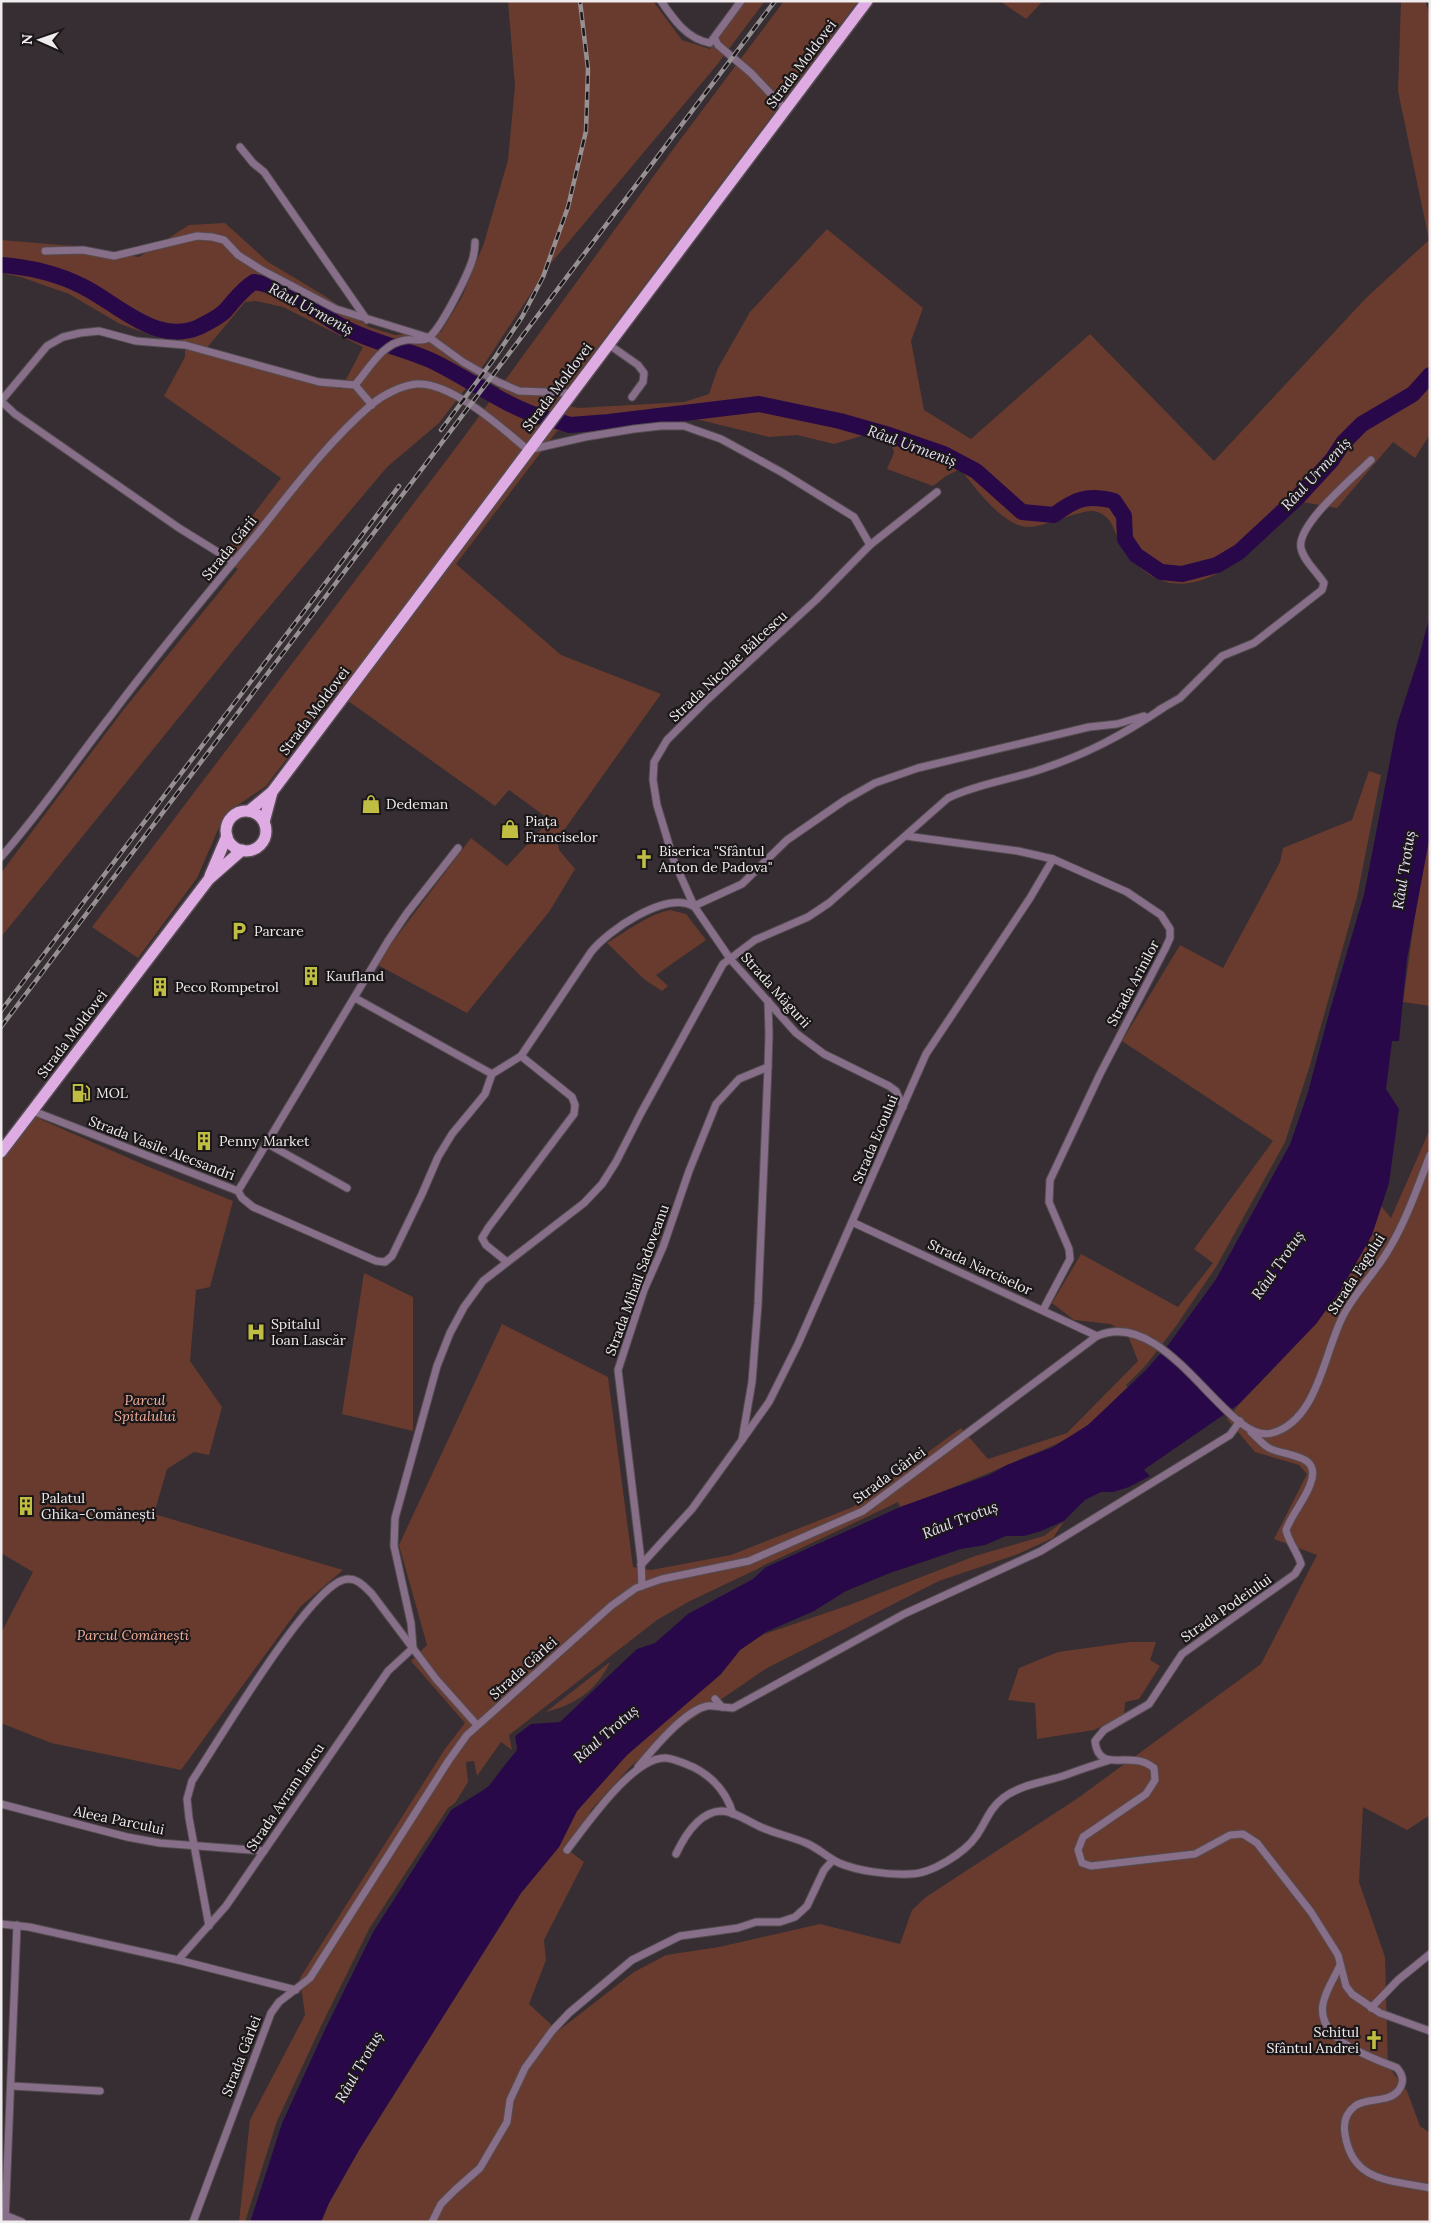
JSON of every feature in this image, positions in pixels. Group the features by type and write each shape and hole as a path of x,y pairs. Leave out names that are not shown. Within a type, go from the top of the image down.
{"main road":[{"name":"Strada Moldovei","path":"249,811 272,792 867,1"},
{"name":"Strada Moldovei","path":"264,822 272,792"},
{"path":"242,811 257,814 264,822 266,833 262,843 255,848 242,850 234,847 227,836 227,826 232,816 242,811"},
{"name":"Strada Moldovei","path":"209,879 227,836"},
{"name":"Strada Moldovei","path":"1,1152 209,879 242,850"}],"street":[{"path":"661,1 692,38 710,43 715,39 741,1"},
{"path":"715,39 718,45 762,83 785,110"},
{"path":"240,147 253,163 264,172 367,320"},
{"path":"45,251 83,250 114,256 198,236 224,240 238,255 260,269 336,309 430,338 491,378 519,391 571,393"},
{"path":"355,385 380,353 404,340 430,338 450,306 468,271 473,260 476,242"},
{"path":"234,562 171,523 15,414 1,401 47,346 63,337 100,331 136,341 185,345 319,382 355,385 372,405"},
{"path":"608,344 638,365 644,373 643,382 632,397"},
{"name":"Strada Gării","path":"1,857 114,711 320,457 372,405 384,396 406,387 417,384 428,385 451,395 481,412 528,450"},
{"path":"528,450 624,431 661,426 684,426 721,439 782,473 854,518 870,545"},
{"path":"413,1648 411,1623 393,1534 398,1505 437,1366 450,1333 464,1307 483,1281 584,1203 602,1184 616,1162 723,964 731,960 755,940 820,910 948,798 966,789 1039,770 1091,751 1124,734 1189,690 1206,670 1222,656 1254,643 1322,590 1324,583 1301,550 1301,536 1316,513 1371,460"},
{"name":"Strada Nicolae Bălcescu","path":"694,906 674,861 657,805 653,780 654,762 667,740 705,702 816,600 870,545 937,492"},
{"path":"238,1191 242,1198 252,1207 376,1261 385,1262 392,1256 438,1157 452,1134 485,1094 492,1074 521,1056 591,952 603,938 666,903 682,902 694,906 742,884 787,840 845,800 875,783 918,768 1089,727 1129,722 1163,708"},
{"name":"Strada Arinilor","path":"906,836 1018,851 1053,859 1127,892 1161,915 1170,929 1170,938 1165,949 1104,1066 1050,1180 1049,1202 1069,1249 1070,1259 1044,1310"},
{"name":"Strada Vasile Alecsandri","path":"33,1111 238,1191 407,913 458,848"},
{"name":"Strada Ecoului","path":"742,1440 769,1402 798,1344 926,1054 1030,898 1053,859"},
{"name":"Strada Măgurii","path":"694,906 731,960 796,1033 824,1054 896,1091 903,1107"},
{"path":"355,998 492,1074"},
{"path":"641,1565 692,1509 742,1440 752,1382 758,1304 768,1067 768,1001"},
{"path":"507,1262 486,1245 482,1238 574,1114 575,1105 572,1098 521,1056"},
{"name":"Strada Mihail Sadoveanu","path":"642,1586 618,1370 644,1290 663,1248 700,1143 716,1104 739,1079 768,1067"},
{"path":"268,1144 346,1188"},
{"name":"Strada Fagului","path":"1097,1336 1106,1332 1124,1332 1140,1336 1160,1346 1242,1424 1260,1433 1271,1433 1288,1424 1306,1406 1318,1381 1343,1315 1390,1248 1430,1155"},
{"name":"Strada Narciselor","path":"852,1222 1097,1336"},
{"name":"Strada Gârlei","path":"193,2222 268,2020 275,2006 310,1978 449,1760 477,1725 629,1592 662,1579 749,1561 863,1511 1097,1336"},
{"path":"567,1850 607,1800 661,1740 689,1715 708,1705 733,1708 904,1614 1041,1551 1230,1435 1242,1424"},
{"name":"Strada Podeiului","path":"1110,1760 1101,1757 1096,1750 1095,1741 1104,1730 1149,1704 1182,1654 1295,1574 1301,1564 1298,1552 1288,1540 1286,1530 1310,1486 1312,1469 1307,1460 1298,1455 1280,1452 1267,1447 1242,1424"},
{"path":"209,1926 187,1799 192,1781 239,1708 302,1617 317,1601 343,1580 354,1579 361,1582 436,1679 477,1725"},
{"name":"Strada Avram Iancu","path":"178,1960 209,1926 264,1851 388,1671 413,1648"},
{"path":"715,1699 722,1707"},
{"path":"635,1771 649,1763 665,1758 685,1763 702,1772 719,1786 728,1797 733,1814"},
{"path":"676,1854 686,1837 700,1821 710,1814 721,1811 806,1843 832,1860 861,1869 911,1874 925,1872 946,1862 966,1848 978,1835 992,1808 1016,1790 1110,1760 1144,1762 1154,1768 1155,1780 1146,1794 1083,1837 1078,1850 1082,1863 1091,1866 1195,1854 1230,1835 1243,1834 1256,1844 1311,1912 1338,1955 1346,1986 1352,1994 1371,2008 1402,2022 1430,2030"},
{"name":"Aleea Parcului","path":"1,1804 127,1837 160,1843 264,1851"},
{"path":"432,2222 441,2204 480,2168 507,2122 510,2100 525,2068 552,2031 569,2014 632,1960 680,1936 738,1928 756,1922 780,1922 795,1917 807,1906 824,1870 832,1860"},
{"path":"1,1924 17,1925 178,1960 296,1990"},
{"path":"17,1925 12,2086 4,2217 22,2222"},
{"path":"1371,2008 1398,1980 1430,1954"},
{"path":"1340,1965 1323,2004 1327,2029 1339,2041 1397,2068 1402,2074 1403,2082 1398,2091 1392,2096 1363,2102 1349,2112 1344,2127 1349,2152 1354,2162 1364,2172 1374,2177 1430,2188"},
{"path":"12,2086 100,2091"}],"green space":[{"path":"508,1 653,1 682,40 710,49 746,1 765,1 716,66 551,263 483,366 439,423 387,467 249,631 1,937 1,873 124,709 238,569 221,557 281,478 164,396 185,357 185,347 120,324 69,294 21,277 1,273 1,240 74,246 139,257 189,225 225,223 268,262 325,296 369,327 395,335 441,332 462,297 484,243 508,160 515,86","holes":["256,301 283,307 363,347 341,389 205,350 245,302"]},
{"path":"784,1 858,1 555,404 579,408 684,402 709,394 718,368 750,312 827,229 923,308 911,341 924,410 971,439 1090,334 1214,461 1366,298 1429,240 1398,91 1401,1 1425,1 1430,14 1430,434 1415,458 1393,442 1337,508 1302,502 1262,541 1239,560 1215,574 1191,583 1167,582 1143,570 1121,545 1109,520 1101,513 1094,511 1086,512 1035,526 1018,525 999,513 981,495 960,469 946,476 933,486 887,469 894,453 892,445 865,435 834,444 797,435 769,437 692,418 557,431 456,564 561,655 661,694 557,840 559,850 575,869 549,912 467,1013 376,964 471,838 507,866 550,820 509,790 495,806 337,693 266,786 235,807 223,818 197,878 138,958 92,927 461,441 674,148"},
{"path":"1000,1 1043,1 1026,19"},
{"path":"1369,771 1381,775 1357,897 1310,1065 1285,1142 1216,1267 1176,1326 1144,1368 1126,1385 1128,1387 1094,1420 1070,1437 982,1476 905,1507 900,1507 898,1502 688,1602 657,1620 509,1735 512,1750 501,1742 477,1776 474,1761 466,1762 468,1782 455,1803 448,1808 369,1929 322,2024 277,2121 245,2222 239,2222 250,2120 305,2015 300,1978 445,1749 465,1723 411,1661 427,1645 399,1545 502,1324 608,1377 633,1567 651,1570 731,1555 853,1507 961,1428 988,1459 1067,1433 1138,1361 1129,1338 1111,1324 1074,1320 1052,1303 1081,1254 1178,1307 1213,1263 1194,1249 1273,1141 1122,1041 1180,945 1223,968 1280,862 1283,848 1352,820"},
{"path":"1430,835 1430,1006 1403,1002 1417,900"},
{"path":"670,910 686,914 706,940 656,975 668,986 662,991 645,980 607,943 645,919"},
{"name":"Parcul Comănești","path":"26,1109 42,1120 233,1201 210,1287 196,1290 190,1361 222,1407 209,1455 194,1452 167,1469 154,1514 343,1570 300,1607 181,1770 51,1743 1,1723 1,1633 33,1572 1,1553 1,1147"},
{"path":"1430,1129 1430,1815 1407,1830 1363,1807 1359,1882 1385,1957 1388,2066 1407,2091 1420,2126 1430,2133 1430,2222 321,2222 329,2203 359,2150 521,1893 559,1847 577,1811 627,1755 721,1674 740,1650 762,1635 852,1604 975,1556 1044,1536 1064,1521 1053,1538 1018,1554 939,1581 767,1668 682,1726 632,1765 591,1810 571,1852 584,1862 544,1940 546,1960 529,2004 558,2031 634,1972 666,1955 719,1947 820,1924 900,1944 912,1910 926,1897 1078,1798 1261,1664 1317,1555 1274,1539 1307,1474 1299,1465 1255,1452 1227,1419 1302,1337 1340,1289 1370,1236 1381,1206 1391,1218"},
{"path":"364,1273 413,1297 413,1431 342,1414"},
{"path":"1130,1642 1156,1642 1150,1660 1160,1666 1139,1699 1125,1702 1124,1715 1094,1730 1037,1739 1035,1703 1008,1700 1019,1668 1058,1652"},
{"path":"610,1662 598,1681 584,1695 567,1705 546,1712"}],"water":[{"name":"Râul Trotuș","path":"1430,617 1430,835 1407,959 1399,1041 1392,1041 1386,1089 1399,1109 1389,1183 1372,1235 1342,1288 1316,1324 1238,1405 1145,1469 1150,1476 1129,1487 1113,1492 1101,1492 1085,1500 1064,1521 1041,1531 1024,1536 1006,1536 985,1545 961,1549 890,1573 846,1591 814,1611 766,1632 740,1650 721,1674 627,1755 577,1811 559,1847 521,1893 359,2150 329,2203 321,2222 250,2222 282,2123 326,2027 373,1932 451,1810 485,1789 517,1750 515,1736 531,1724 560,1722 637,1649 655,1643 688,1614 753,1579 766,1567 900,1507 989,1475 1007,1465 1053,1447 1088,1425 1146,1370 1168,1345 1216,1279 1290,1144 1307,1095 1364,894 1397,724"}],"pier":[{"path":"1430,614 1419,657 1397,724 1364,894 1307,1095 1290,1144 1216,1279 1168,1345 1128,1387 1126,1386 1167,1343 1214,1278 1287,1143 1305,1095 1326,1013 1361,894 1395,723 1427,616"},
{"path":"1238,1405 1233,1412 1148,1470 1152,1474 1150,1476 1144,1470"},
{"path":"899,1505 900,1507 757,1571 764,1565"},
{"path":"529,1721 534,1721 515,1736 517,1749 489,1786 451,1810 373,1932 326,2027 282,2123 250,2222 248,2222 280,2122 324,2026 371,1931 450,1808 488,1784 514,1749 513,1734"}],"waterway":[{"name":"Râul Urmeniș","path":"1,265 22,267 63,278 95,293 138,320 152,327 168,331 183,331 199,327 222,313 249,285 254,282 266,285 289,294 352,332 430,360 502,400 545,418"},
{"name":"Râul Urmeniș","path":"557,421 570,425 609,422 759,404 840,421 944,454 976,471 1022,512 1054,515 1068,505 1082,499 1096,498 1114,501 1124,516 1125,539 1136,555 1161,572 1182,574 1217,565 1239,552 1296,499 1332,460 1343,443 1362,424 1413,394 1430,375"}],"railway":[{"path":"441,430 496,356 522,317 543,277 568,207 586,131 588,69 580,1"},
{"path":"1,1027 775,1"},
{"path":"1,1011 399,486"}],"place":[{"name":"Dedeman","path":"371,804"},
{"name":"Piața Franciselor","path":"510,829"},
{"name":"Biserica \"Sfântul Anton de Padova\"","path":"644,859"},
{"name":"Parcare","path":"239,931"},
{"name":"Kaufland","path":"311,976"},
{"name":"Peco Rompetrol","path":"160,987"},
{"name":"MOL","path":"81,1093"},
{"name":"Penny Market","path":"204,1141"},
{"name":"Spitalul Ioan Lascăr","path":"256,1332"},
{"name":"Palatul Ghika-Comănești","path":"26,1506"},
{"name":"Schitul Sfântul Andrei","path":"1374,2040"}],"park label":[{"name":"Parcul Spitalului","path":"145,1408"}]}
